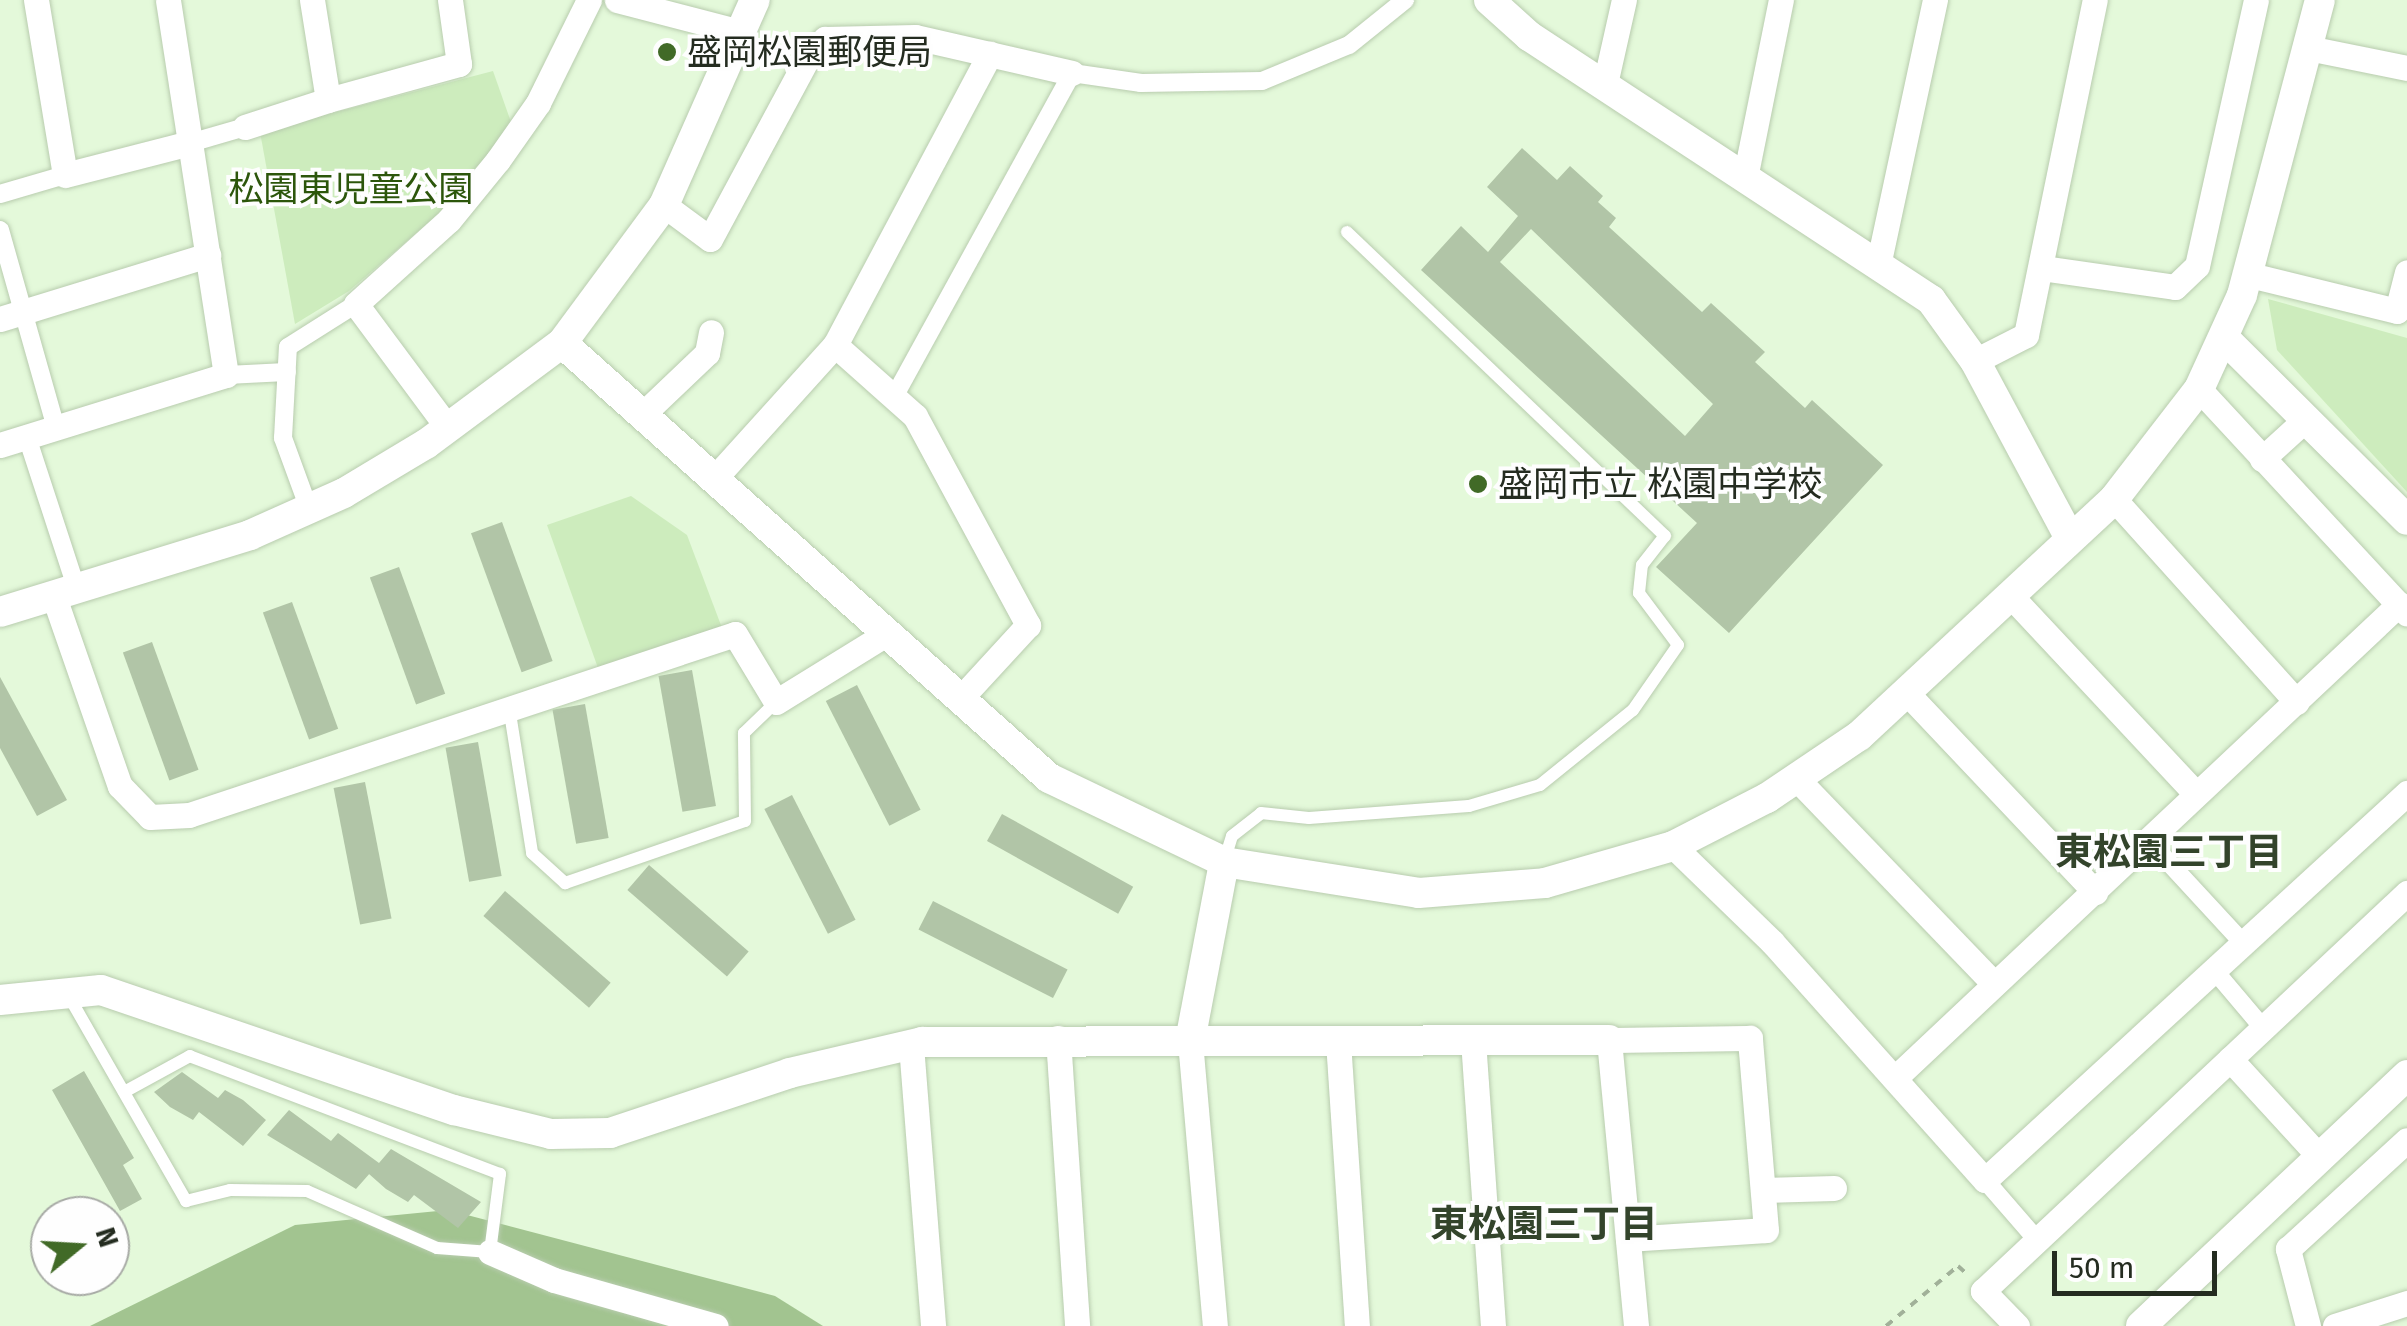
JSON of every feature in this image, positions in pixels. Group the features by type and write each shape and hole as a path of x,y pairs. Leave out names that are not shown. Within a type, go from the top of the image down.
{"street":[{"path":"36,0 65,175"},
{"path":"168,0 226,374"},
{"path":"312,0 328,100"},
{"path":"0,194 245,128 328,100 459,64 450,0"},
{"path":"309,509 284,438 288,347 356,304 449,220 538,102 589,0"},
{"path":"617,0 744,33"},
{"path":"0,612 66,594 309,509 448,428 562,343 664,205 744,33 755,0"},
{"path":"664,205 710,239 808,58 825,39 915,37 1072,73 1141,83 1262,81 1349,45 1405,0"},
{"path":"1489,0 1605,84 1879,260 1930,300 1975,362 2069,536"},
{"path":"1605,84 1624,0"},
{"path":"1746,173 1781,0"},
{"path":"1879,260 1935,0"},
{"path":"1975,362 2026,335 2095,0"},
{"path":"2042,268 2175,287 2197,266 2256,0"},
{"path":"562,343 1049,778 1224,862 1420,892 1545,883 1673,846 1796,778 1859,736 2069,536 2114,499 2200,389 2224,338 2246,274 2320,0"},
{"path":"2308,48 2407,68"},
{"path":"713,480 836,345 990,54"},
{"path":"894,397 1072,73"},
{"path":"0,230 11,315 56,428"},
{"path":"11,315 208,255"},
{"path":"2246,274 2402,312 2407,272"},
{"path":"356,304 448,428"},
{"path":"644,414 706,353 711,332"},
{"path":"2224,338 2407,520"},
{"path":"836,345 916,416 1028,624 960,699"},
{"path":"0,445 226,374 288,372"},
{"path":"1894,1078 2195,793 2403,609 2200,389"},
{"path":"2262,459 2306,419"},
{"path":"27,437 120,786 150,818 189,815 735,634 776,702 886,634"},
{"path":"2114,499 2297,702"},
{"path":"2008,594 2195,793"},
{"path":"1905,692 2094,892"},
{"path":"1796,778 1992,982"},
{"path":"1985,1180 2407,793"},
{"path":"2148,840 2243,943"},
{"path":"1673,846 1894,1078 2037,1240"},
{"path":"1215,1326 1190,1041 1224,862"},
{"path":"2016,1326 1984,1290 2407,893"},
{"path":"2214,970 2263,1028"},
{"path":"0,1000 66,990 101,990 454,1110 551,1134 610,1133 790,1073 911,1044 1058,1038 1750,1038 1766,1230 1628,1239"},
{"path":"1058,1038 1077,1326"},
{"path":"1472,1040 1493,1326"},
{"path":"1609,1040 1636,1326"},
{"path":"1338,1041 1357,1326"},
{"path":"911,1044 933,1326"},
{"path":"2230,1059 2318,1156"},
{"path":"2141,1326 2407,1075"},
{"path":"2308,1326 2288,1249 2407,1140"},
{"path":"1763,1190 1834,1188"},
{"path":"490,1252 554,1280 716,1326"},
{"path":"2335,1326 2407,1304"}],"lane":[{"path":"1224,862 1232,836 1261,813 1469,806 1540,785 1633,710 1678,645 1639,593 1642,565 1665,536 1347,232"},
{"path":"509,708 532,853 564,883 745,821 744,734 776,702"},
{"path":"66,990 124,1092 186,1201 230,1190 307,1191 437,1248 490,1252 500,1174 190,1056 124,1092"}],"path":[{"path":"1886,1326 1958,1266 1984,1290"}],"green space":[{"name":"松園東児童公園","path":"493,71 511,122 458,197 349,291 295,324 260,132"},
{"path":"2268,299 2407,338 2407,492 2277,350"},
{"path":"631,496 687,535 722,628 598,668 547,525"},
{"path":"448,1210 775,1296 823,1326 90,1326 295,1225"}],"building":[{"path":"1522,148 1557,180 1570,166 1603,196 1598,202 1616,218 1609,227 1702,312 1711,303 1765,352 1755,362 1805,408 1812,400 1883,465 1729,633 1656,567 1697,523 1421,270 1461,226 1488,252 1518,216 1487,187","holes":["1531,229 1713,404 1685,436 1500,262"]},
{"path":"502,522 553,661 522,672 471,533"},
{"path":"399,567 445,694 416,704 370,578"},
{"path":"292,602 338,729 309,739 263,613"},
{"path":"152,642 199,770 169,780 123,653"},
{"path":"692,670 716,806 682,812 659,676"},
{"path":"0,677 67,800 37,816 0,748"},
{"path":"857,685 921,810 889,826 826,701"},
{"path":"585,704 609,838 576,844 553,710"},
{"path":"478,742 502,876 469,882 446,748"},
{"path":"365,782 392,918 360,925 334,788"},
{"path":"792,795 856,920 828,934 764,809"},
{"path":"1002,814 1133,887 1118,914 987,841"},
{"path":"649,865 749,952 727,977 627,890"},
{"path":"505,891 611,983 589,1008 483,916"},
{"path":"933,901 1068,970 1053,998 918,930"},
{"path":"84,1071 134,1158 123,1165 142,1199 130,1206 130,1196 112,1196 52,1090"},
{"path":"182,1072 218,1098 225,1090 243,1100 266,1120 243,1146 199,1112 193,1120 170,1107 154,1092"},
{"path":"289,1110 331,1141 338,1133 379,1163 391,1149 481,1202 458,1228 414,1195 408,1202 369,1174 356,1189 267,1135"}],"place":[{"name":"盛岡松園郵便局","path":"667,52"},
{"name":"盛岡市立 松園中学校","path":"1478,484"}],"district":[{"name":"東松園三丁目","path":"2169,853"},
{"name":"東松園三丁目","path":"1544,1225"}]}
